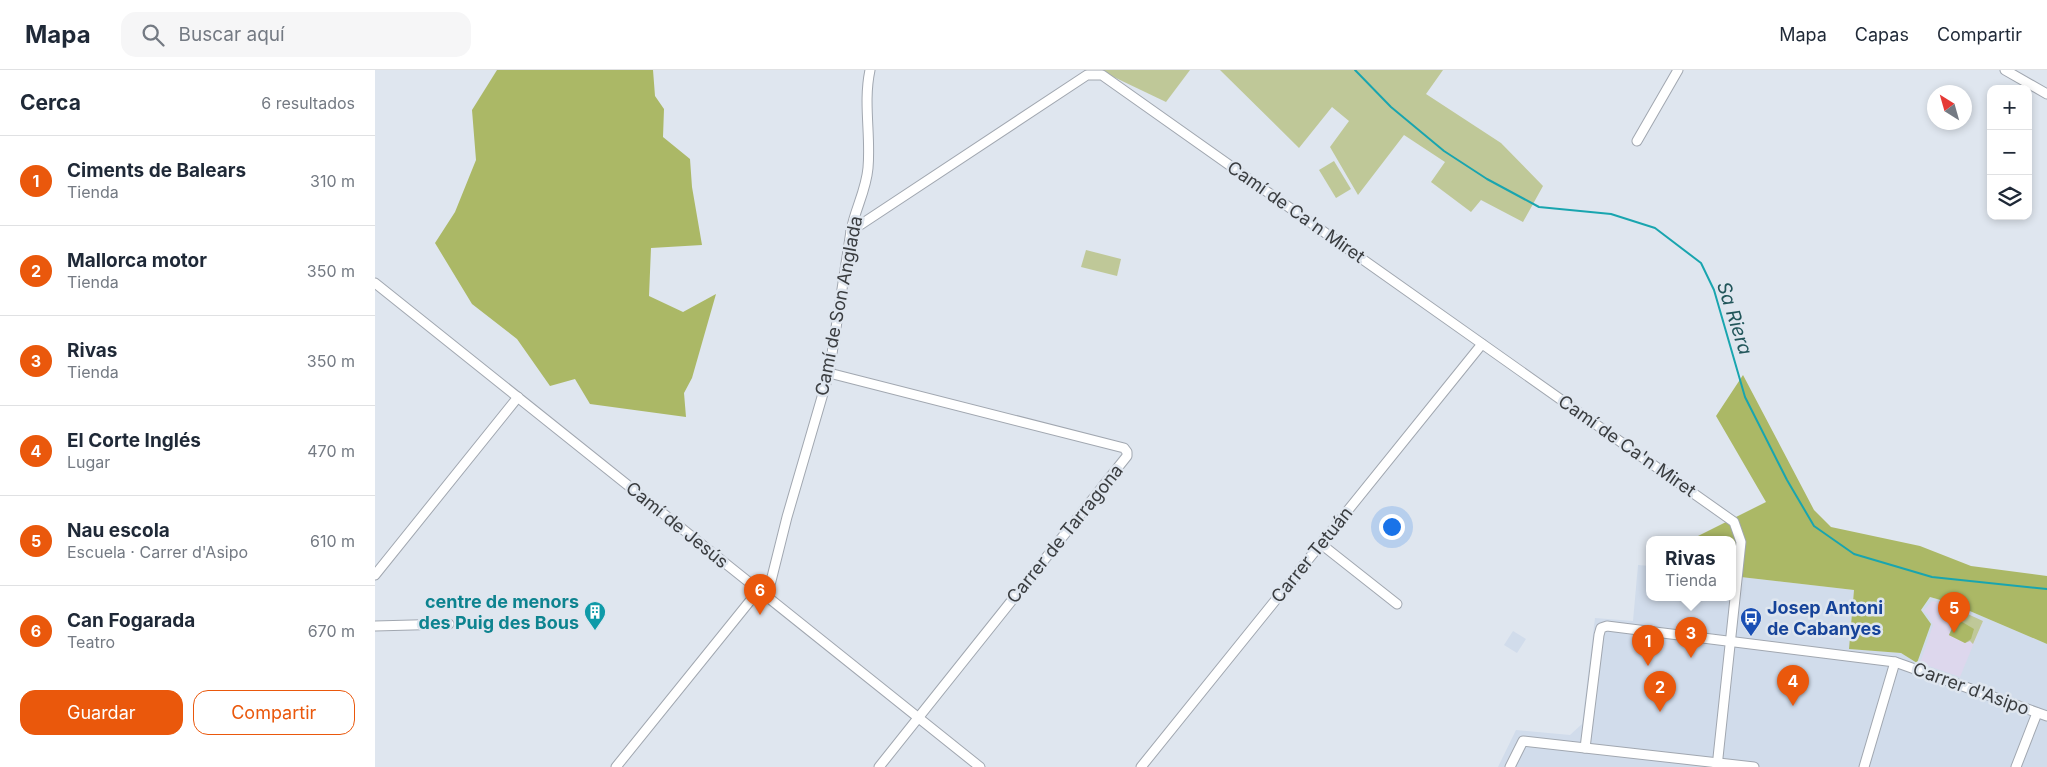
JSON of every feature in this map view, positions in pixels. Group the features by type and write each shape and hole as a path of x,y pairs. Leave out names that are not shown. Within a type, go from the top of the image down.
{"street":[{"name":"Camí de Son Anglada","path":"767,597 787,517 829,373 853,220 866,187 868,165 866,99 870,70"},
{"path":"1637,141 1678,70"},
{"path":"2005,70 2047,94"},
{"name":"Camí de Ca'n Miret","path":"851,232 1087,75 1102,75 1734,522 1741,542 1736,592"},
{"name":"Camí de Jesús","path":"375,283 980,767"},
{"name":"Carrer Tetuán","path":"1141,767 1482,344"},
{"name":"Carrer de Tarragona","path":"829,373 1124,448 1127,452 1127,456 918,718"},
{"path":"375,575 518,397"},
{"path":"1321,544 1397,604"},
{"path":"616,767 758,591"},
{"name":"Camí de Ca'n Miret","path":"1731,642 1735,601"},
{"path":"375,626 449,624"},
{"name":"Carrer d'Asipo","path":"1585,748 1599,635 1601,628 1607,626 1895,662 2047,716"},
{"path":"1717,765 1731,642"},
{"path":"1864,767 1895,662"},
{"path":"2016,767 2037,712"},
{"path":"879,767 918,718"},
{"path":"1510,767 1523,741 1717,765 1754,767"}],"shaded area":[{"path":"1638,565 1646,566 1646,601 1736,601 1736,576 1854,590 1850,649 1901,653 1917,663 1921,610 1930,597 1951,603 2047,644 2047,767 1498,767 1516,730 1570,735 1582,724 1595,618 1633,621"},
{"path":"1932,601 1950,605 1983,621 1960,677 1920,663 1933,625 1928,615 1923,611"},
{"path":"1513,631 1526,639 1517,653 1504,645"}],"green space":[{"path":"497,70 653,70 655,96 664,109 663,137 690,159 692,187 702,245 651,248 649,296 683,312 716,294 692,378 684,393 686,417 590,404 575,379 550,386 517,339 472,304 435,243 455,212 476,160 472,110"},
{"path":"1099,70 1190,70 1166,102"},
{"path":"1220,70 1443,70 1426,94 1501,143 1543,186 1523,222 1481,200 1471,212 1431,182 1445,162 1404,135 1358,195 1330,147 1349,121 1332,107 1299,148"},
{"path":"1334,161 1351,189 1336,198 1319,170"},
{"path":"1086,250 1121,259 1117,276 1081,267"},
{"path":"1743,375 1814,510 1831,527 1920,546 1971,566 2047,576 2047,644 1951,603 1930,597 1921,610 1931,624 1917,663 1901,653 1849,649 1854,590 1736,576 1736,536 1698,536 1766,502 1716,416"},
{"path":"1959,610 1983,621 1973,644 1970,641 1965,643 1949,635"},
{"path":"1957,619 1974,629 1971,639 1965,643 1949,635"}],"waterway":[{"name":"Sa Riera","path":"1355,70 1391,107 1444,151 1487,179 1539,207 1611,214 1655,228 1701,263 1714,290 1745,397 1787,480 1814,526 1854,554 1932,577 2047,589"}],"place":[{"name":"Can Fogarada","path":"760,615"},
{"name":"centre de menors des Puig des Bous","path":"595,631"},
{"name":"Nau escola","path":"1954,633"},
{"name":"Josep Antoni de Cabanyes","path":"1751,637"},
{"name":"Rivas","path":"1691,658"},
{"name":"Ciments de Balears","path":"1648,666"},
{"name":"El Corte Inglés","path":"1793,706"},
{"name":"Mallorca motor","path":"1660,712"}]}
